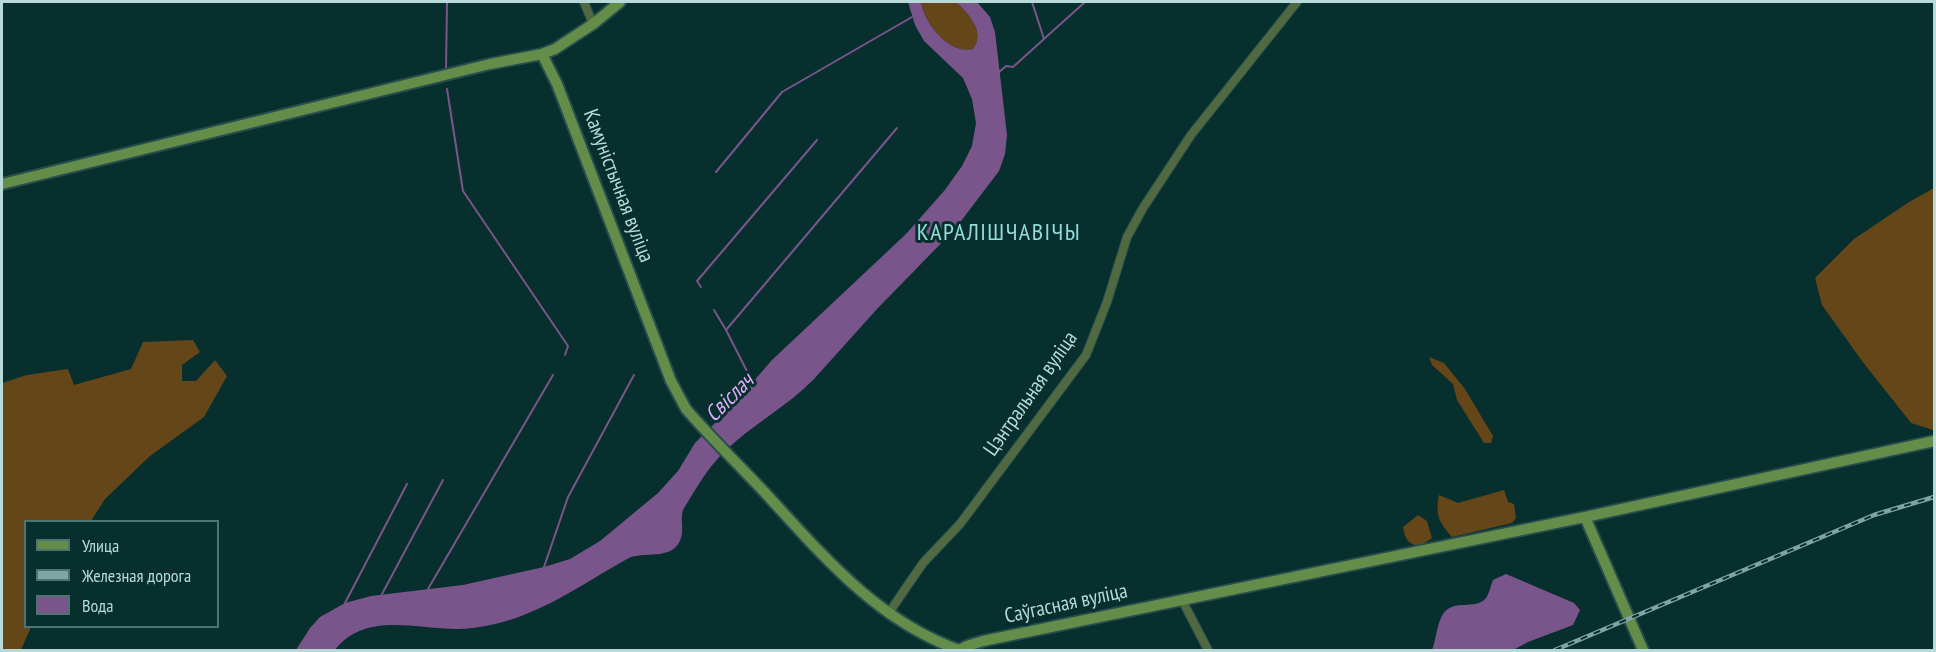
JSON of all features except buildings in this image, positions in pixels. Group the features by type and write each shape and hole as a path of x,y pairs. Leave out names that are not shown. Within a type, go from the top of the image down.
{"street":[{"path":"584,2 593,24"},
{"path":"2,184 490,64 542,54 562,45 620,2"},
{"name":"Цэнтральная вуліца","path":"888,614 923,563 960,525 1086,355 1132,227 1191,135 1297,2"},
{"name":"Камуністычная вуліца","path":"542,54 562,95 671,381 680,399 694,418 846,579 888,614"},
{"name":"Саўгасная вуліца","path":"959,650 983,641 1585,517 1935,441"},
{"path":"1585,517 1643,651"},
{"path":"1182,600 1208,651"},
{"path":"888,614 924,635 959,650"}],"shaded area":[{"path":"921,2 956,2 974,23 978,36 973,49 964,50 955,47 939,36 927,19"},
{"path":"1934,188 1933,430 1911,423 1862,361 1822,305 1815,278 1854,239"},
{"path":"193,340 200,352 182,365 182,381 196,381 215,360 227,376 204,417 150,456 105,499 92,520 24,520 24,628 31,628 21,650 2,650 2,383 27,375 68,369 74,385 131,369 143,342"},
{"path":"1429,357 1444,363 1465,389 1493,436 1491,443 1484,443 1457,400 1453,384 1432,365"},
{"path":"1504,490 1508,502 1514,504 1516,518 1512,523 1452,537 1441,522 1438,513 1439,495 1458,503"},
{"path":"1418,515 1427,521 1432,538 1420,546 1407,540 1403,527"}],"water":[{"path":"908,2 921,2 927,19 939,36 964,50 973,49 978,36 974,23 956,2 977,2 990,17 995,32 1007,135 1005,154 999,171 955,229 877,309 814,379 717,459 683,510 682,535 678,545 673,550 660,554 631,557 536,610 495,624 455,629 381,626 364,629 349,637 335,650 296,650 320,617 345,603 371,596 463,585 544,567 570,559 600,541 658,493 678,471 695,443 732,406 772,360 906,234 944,191 962,166 972,146 976,123 972,99 963,78 924,41 915,25"},
{"path":"1506,574 1574,603 1580,610 1573,625 1513,650 1432,650 1443,614 1448,609 1459,605 1481,602 1486,598 1493,580"}],"waterway":[{"path":"446,69 447,2"},
{"path":"998,73 1006,66 1013,67 1044,39 1032,2"},
{"path":"1045,38 1085,2"},
{"path":"716,172 782,92 912,17"},
{"path":"447,89 463,191 568,346 565,355"},
{"name":"Свіслач","path":"752,381 726,330 897,128"},
{"path":"701,287 697,281 817,140"},
{"path":"714,310 726,330"},
{"path":"428,589 553,375"},
{"path":"544,567 568,497 634,375"},
{"path":"382,594 443,480"},
{"path":"345,603 407,484"}],"railway":[{"path":"1555,650 1874,515 1934,497"}],"district":[{"name":"КАРАЛІШЧАВІЧЫ","path":"999,233"}]}
